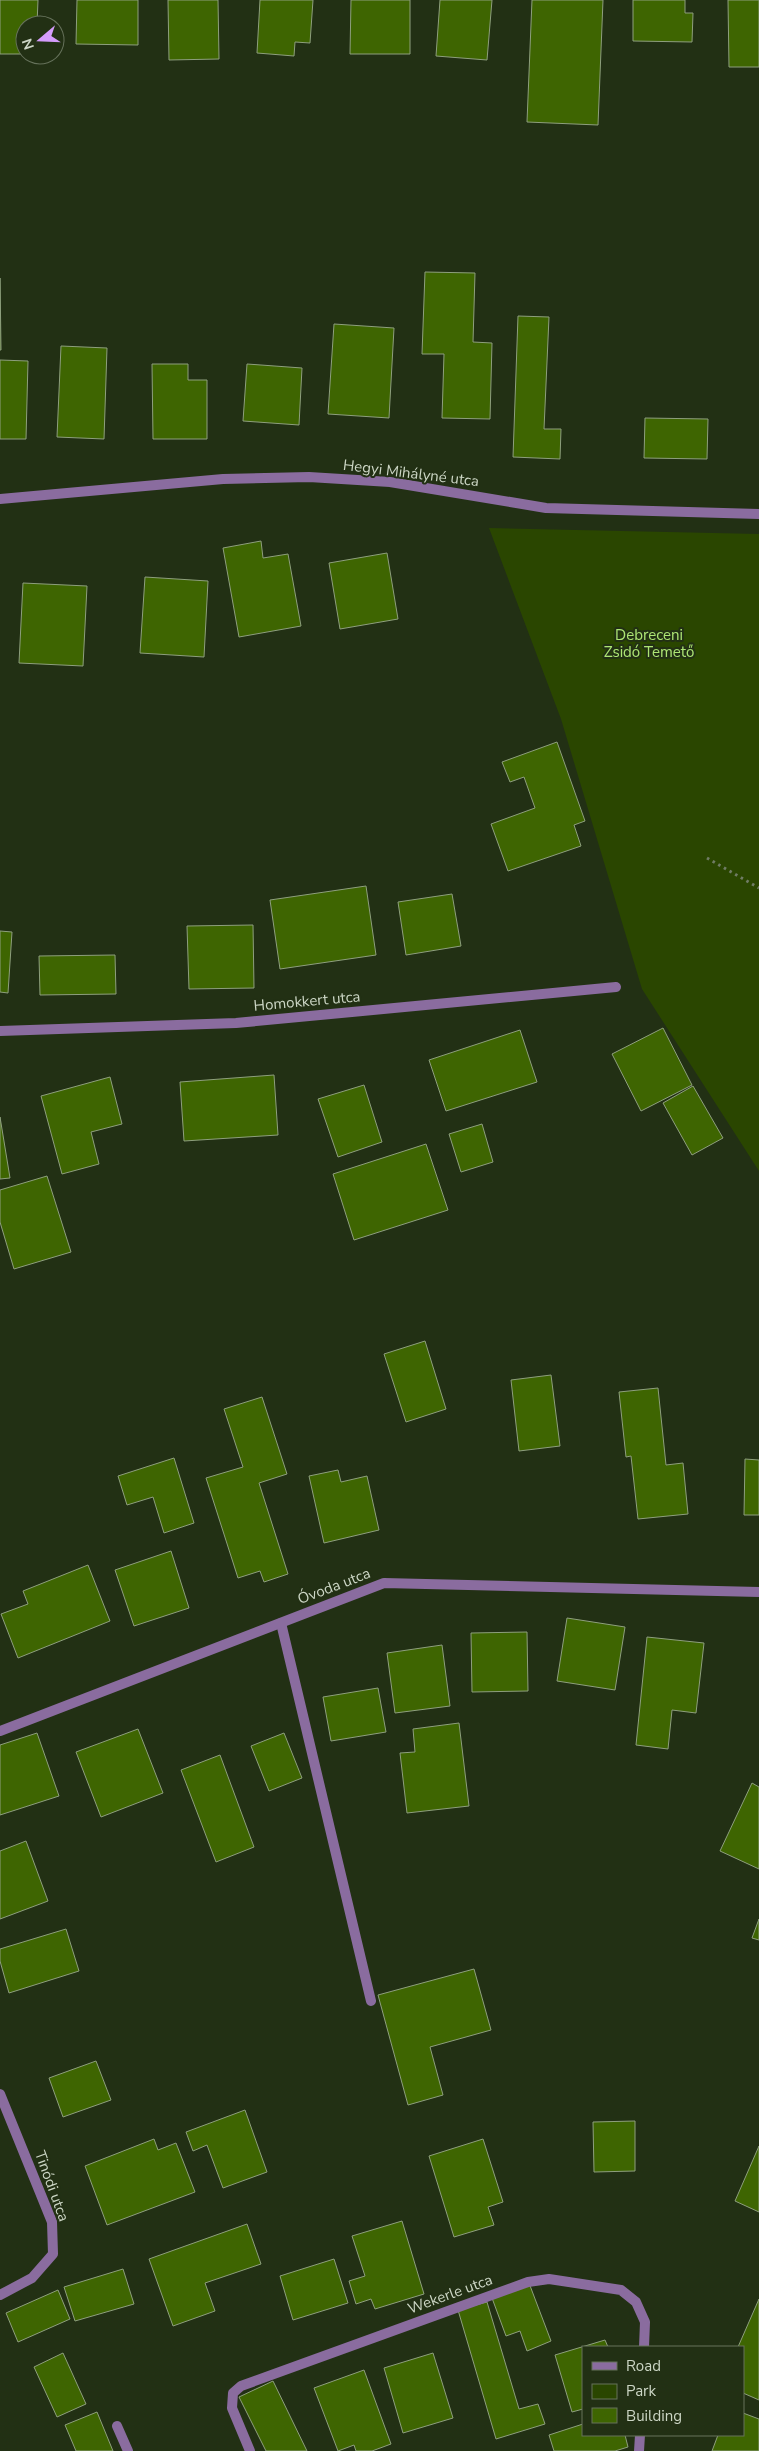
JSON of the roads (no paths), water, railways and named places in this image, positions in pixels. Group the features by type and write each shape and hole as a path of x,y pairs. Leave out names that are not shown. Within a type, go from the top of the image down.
{"street":[{"name":"Hegyi Mihályné utca","path":"0,499 223,479 310,477 390,482 546,508 759,514"},
{"name":"Homokkert utca","path":"0,1031 236,1023 616,987"},
{"name":"Óvoda utca","path":"0,1731 384,1583 759,1592"},
{"path":"281,1623 371,2002"},
{"name":"Tinódi utca","path":"0,2094 52,2222 53,2254 32,2278 0,2295"},
{"name":"Wekerle utca","path":"250,2451 232,2408 233,2393 241,2386 528,2282 549,2279 621,2290 636,2302 645,2322 644,2346"},
{"path":"117,2426 128,2451"},
{"path":"639,2451 640,2436"}],"park label":[{"name":"Debreceni Zsidó Temető","path":"649,644"}]}
